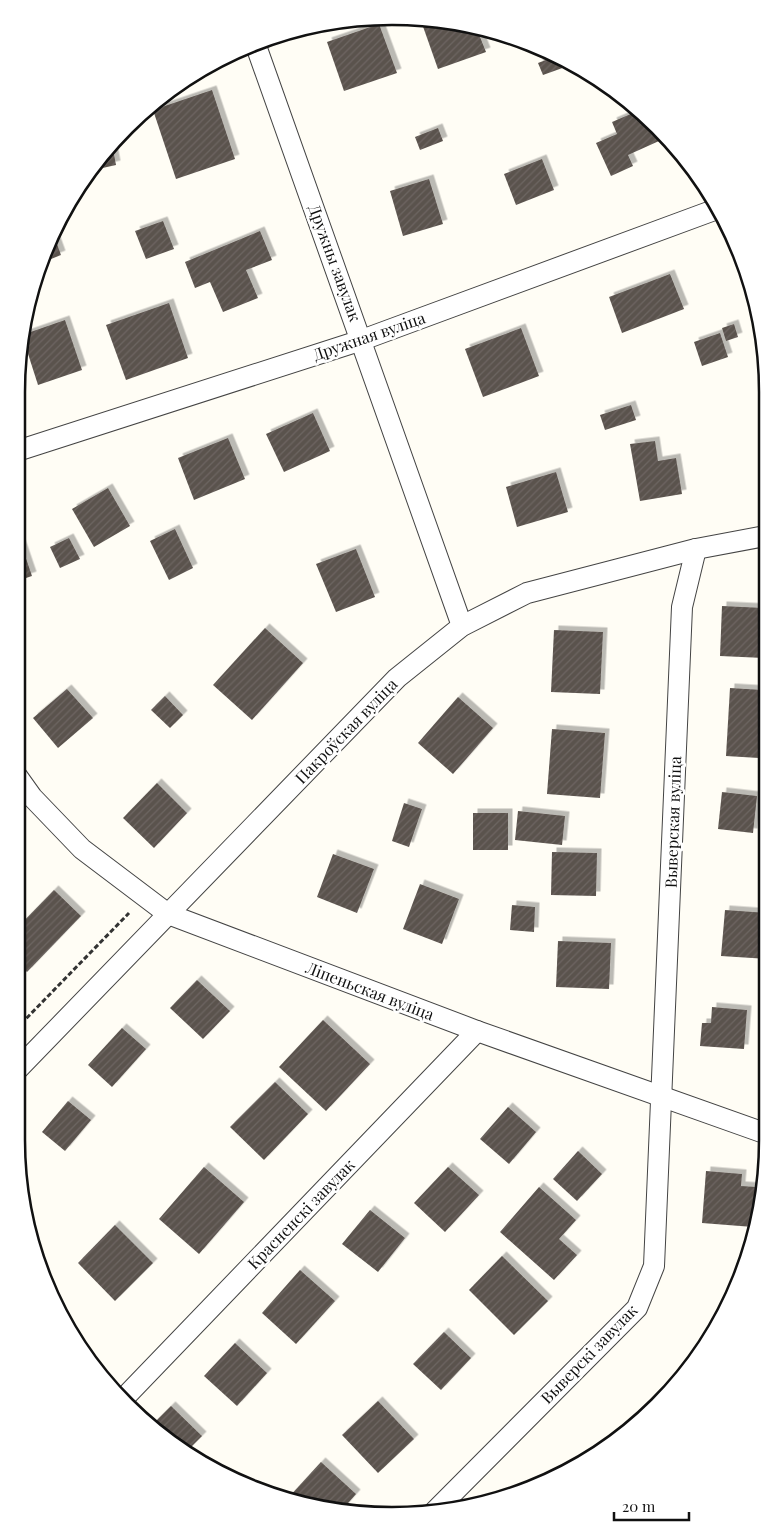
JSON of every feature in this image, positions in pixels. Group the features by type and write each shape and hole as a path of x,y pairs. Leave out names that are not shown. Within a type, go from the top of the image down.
{"street":[{"name":"Дружны завулак","path":"258,51 462,626"},
{"name":"Дружная вуліца","path":"25,448 362,340 711,211"},
{"name":"Пакроўская вуліца","path":"25,1062 397,678 462,626 527,593 696,549 759,537"},
{"name":"Выверская вуліца","path":"662,1095 682,607 696,549"},
{"name":"Ліпеньская вуліца","path":"25,787 82,849 168,914 477,1031 662,1095 759,1131"},
{"name":"Красненскі завулак","path":"127,1395 477,1031"},
{"name":"Выверскі завулак","path":"442,1504 637,1308 654,1266 662,1095"}],"path":[{"path":"25,1020 145,896"}],"building":[{"path":"380,26 397,73 344,91 327,42"},
{"path":"423,27 480,36 486,52 438,69"},
{"path":"547,60 563,68 543,75 538,63"},
{"path":"212,90 235,159 176,179 154,113 161,107"},
{"path":"631,114 652,132 659,141 628,155 633,166 611,176 596,143 617,134 612,122"},
{"path":"438,128 443,141 420,150 415,137"},
{"path":"114,153 116,165 102,168"},
{"path":"542,159 554,190 516,205 504,174"},
{"path":"429,179 443,224 403,236 390,191"},
{"path":"163,221 174,249 146,259 135,231"},
{"path":"260,231 272,260 246,270 258,298 223,312 210,282 195,288 185,262"},
{"path":"57,244 61,255 50,259"},
{"path":"670,274 684,309 622,333 609,297"},
{"path":"169,303 188,358 126,380 106,325"},
{"path":"65,320 82,370 38,385 27,352 30,332"},
{"path":"734,324 738,337 726,341 722,328"},
{"path":"521,328 539,376 483,397 465,349"},
{"path":"720,333 728,357 702,366 694,342"},
{"path":"631,405 636,420 605,430 600,415"},
{"path":"313,413 330,451 284,472 266,434"},
{"path":"228,438 245,479 194,500 178,458"},
{"path":"655,441 658,461 676,458 682,494 640,501 630,444"},
{"path":"556,472 568,512 517,527 506,487"},
{"path":"108,488 130,526 94,547 72,509"},
{"path":"175,529 193,568 169,580 150,541"},
{"path":"69,538 80,559 60,568 50,547"},
{"path":"356,549 375,597 336,612 316,564"},
{"path":"25,555 32,576 25,578"},
{"path":"722,606 759,608 759,658 720,656"},
{"path":"265,628 303,663 252,720 213,685"},
{"path":"554,630 603,632 600,694 551,692"},
{"path":"730,688 759,690 759,758 726,756"},
{"path":"67,689 93,718 58,748 33,718"},
{"path":"165,696 183,715 170,728 151,710"},
{"path":"458,697 493,728 453,774 418,743"},
{"path":"552,729 605,733 600,798 547,794"},
{"path":"157,783 187,813 154,848 123,818"},
{"path":"722,792 757,796 753,833 718,829"},
{"path":"404,803 422,809 409,847 392,841"},
{"path":"518,811 565,816 562,845 515,840"},
{"path":"473,813 508,813 508,850 473,850"},
{"path":"552,852 597,853 596,896 551,895"},
{"path":"333,854 374,869 357,913 317,897"},
{"path":"420,884 459,899 442,944 403,929"},
{"path":"54,890 81,916 27,972 25,970 25,920"},
{"path":"512,905 535,907 534,932 510,930"},
{"path":"725,910 759,912 759,959 721,956"},
{"path":"558,941 611,943 609,989 556,987"},
{"path":"197,980 230,1011 203,1039 170,1008"},
{"path":"712,1007 747,1010 744,1049 700,1046 702,1023 711,1023"},
{"path":"323,1020 370,1064 326,1111 279,1067"},
{"path":"122,1028 146,1049 112,1087 88,1065"},
{"path":"275,1082 308,1114 264,1160 230,1127"},
{"path":"68,1101 91,1120 65,1151 42,1132"},
{"path":"508,1107 536,1132 509,1164 480,1139"},
{"path":"578,1151 602,1174 577,1201 553,1179"},
{"path":"204,1167 244,1202 199,1254 159,1219"},
{"path":"448,1167 479,1195 445,1232 414,1203"},
{"path":"706,1171 742,1174 741,1186 756,1187 748,1227 702,1223"},
{"path":"539,1187 576,1220 559,1239 577,1255 554,1280 500,1232"},
{"path":"370,1210 405,1238 378,1272 342,1244"},
{"path":"115,1225 153,1263 115,1301 78,1263"},
{"path":"502,1256 548,1301 514,1335 469,1290"},
{"path":"300,1270 335,1301 296,1344 262,1313"},
{"path":"444,1332 471,1358 441,1390 413,1364"},
{"path":"235,1343 267,1373 237,1406 204,1376"},
{"path":"378,1401 414,1439 378,1473 342,1435"},
{"path":"171,1406 202,1436 191,1447 156,1421"},
{"path":"321,1462 356,1494 347,1504 293,1493"}]}
